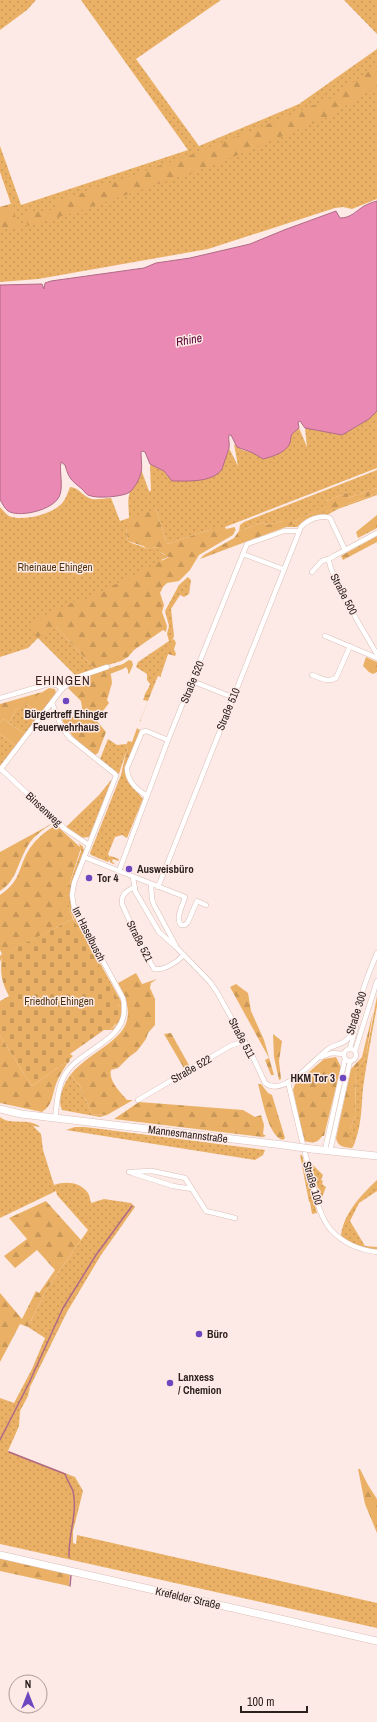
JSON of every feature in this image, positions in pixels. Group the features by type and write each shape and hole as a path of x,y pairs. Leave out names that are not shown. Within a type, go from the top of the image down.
{"main road":[{"name":"Mannesmannstraße","path":"0,1109 55,1119 377,1156"},
{"name":"Krefelder Straße","path":"0,1550 377,1636"},
{"name":"Krefelder Straße","path":"0,1555 377,1641"}],"street":[{"path":"299,531 306,522 326,516 330,518 345,550"},
{"name":"Straße 520","path":"119,871 168,740 249,542 284,531 299,531"},
{"name":"Straße 510","path":"158,887 299,531"},
{"name":"Straße 500","path":"377,532 329,559 332,571 377,654"},
{"path":"243,554 283,569"},
{"path":"312,572 322,561 329,559"},
{"path":"325,636 377,658"},
{"path":"312,675 332,681 336,678 350,646"},
{"path":"1,770 62,689 78,677 107,667"},
{"path":"192,681 232,697"},
{"path":"0,698 48,684 57,685 62,689"},
{"name":"Im Haselbusch","path":"52,703 62,728 70,738 116,776 74,883 72,895 74,908 123,998 125,1009 124,1020 115,1033 74,1063 64,1077 58,1092 55,1119"},
{"path":"147,796 134,787 127,768 142,732 146,731 168,740"},
{"name":"Binsenweg","path":"1,770 65,829 89,845"},
{"path":"84,857 151,885 185,897 178,918 178,922 181,925 185,925 188,922 197,902 206,905"},
{"name":"Straße 511","path":"133,877 135,891 159,932 210,982 267,1085 274,1086 288,1082 318,1059"},
{"name":"Straße 511","path":"151,885 154,905 176,947"},
{"name":"Straße 521","path":"134,886 124,892 122,896 122,904 154,969 158,970 178,961 184,955"},
{"name":"Straße 300","path":"318,1059 329,1048 342,1044 350,1037 364,988 377,953"},
{"name":"Straße 300","path":"346,1058 356,1058 356,1051 377,981"},
{"path":"327,1150 346,1058 345,1050 350,1048 362,1006 364,988"},
{"name":"Straße 522","path":"138,1100 230,1046 244,1041"},
{"path":"350,1048 356,1051"},
{"path":"318,1059 332,1053 346,1058"},
{"name":"Straße 100","path":"288,1082 301,1140 318,1204 326,1223 337,1236 346,1243 356,1248 377,1252"},
{"path":"192,1189 148,1179 129,1172 152,1171 185,1178 192,1189 206,1211 235,1218"}],"green space":[{"path":"0,0 36,0 27,10 0,30"},
{"path":"81,0 221,0 136,59 199,146 299,104 377,49 377,199 352,209 343,207 335,208 208,249 38,279 0,282 0,207 11,204 0,172 0,146 21,205 188,150"},
{"path":"344,0 377,0 377,34"},
{"path":"377,66 377,86 328,117 211,166 76,212 28,226 24,214 57,209 56,202 202,151 331,98"},
{"path":"11,204 19,227 0,228 0,207"},
{"name":"Rheinaue Ehingen","path":"377,411 377,468 225,527 226,529 235,527 235,530 212,529 167,544 156,509 126,528 128,541 147,549 157,547 162,554 170,556 161,560 162,561 56,627 95,669 76,676 38,638 28,648 0,657 0,507 9,516 15,518 38,516 59,506 67,495 70,487 76,489 91,499 111,498 120,521 129,518 129,495 139,479 141,469 149,491 151,491 150,464 164,471 168,477 222,467 229,448 238,466 234,444 242,450 253,453 263,459 276,455 287,447 292,434 299,428 307,447 305,428 342,435 369,419"},
{"path":"377,470 377,488 348,498 348,492 326,501 328,506 295,521 283,521 266,525 264,522 239,531 240,525 244,522"},
{"path":"377,488 377,493 200,559 204,555 234,538 239,531 264,522 266,525 283,521 295,521 327,506 326,501 348,492 348,498"},
{"path":"377,493 377,495 338,509 327,515 320,515 303,522 297,527 286,527 219,551"},
{"path":"156,509 167,544 212,529 236,529 233,535 199,555 190,570 179,581 167,583 163,587 160,593 164,605 162,612 167,626 166,632 163,630 121,661 95,669 56,627 37,638 30,628 30,625 43,616 80,599 84,600 169,557 160,552 157,547 147,549 143,546 128,541 126,528 130,519"},
{"path":"377,515 377,528 358,538 356,532"},
{"path":"377,536 377,542 343,560 341,556"},
{"path":"188,577 191,580 189,594 184,597 180,595 171,609 174,636 150,695 145,695 144,697 150,684 147,680 147,674 136,667 138,662 169,641 167,634 169,626 165,611 179,585"},
{"path":"174,639 176,643 174,649 176,654 175,656 168,654 161,677 158,676 148,701 143,700 145,695 150,695 171,641"},
{"path":"366,657 377,662 377,672 373,674 363,666"},
{"path":"129,660 132,661 133,665 129,674 126,667 110,674 112,683 107,700 109,703 96,720 106,732 98,753 95,755 73,736 65,725 59,712 76,718 81,717 83,715 81,701 68,688 82,677 123,664"},
{"path":"49,688 55,689 56,694 40,714 25,703"},
{"path":"42,692 16,710 9,723 3,719 0,723 0,704"},
{"path":"25,703 40,714 25,734 9,723 16,710"},
{"path":"3,719 25,734 16,746 0,734 0,723"},
{"path":"137,728 141,731 125,771 122,771 128,749 126,745 128,741 132,742"},
{"path":"0,734 16,746 0,767"},
{"path":"108,739 117,745 126,744 128,749 123,771 125,771 133,787 143,799 127,838 122,835 115,837 108,854 110,857 119,859 118,861 113,859 112,862 115,863 113,864 110,860 108,862 91,855 90,853 121,775 126,752 119,774 100,759"},
{"path":"112,779 89,837 80,838 66,827 99,795"},
{"path":"53,823 34,837 28,845 13,878 0,891 0,852"},
{"path":"56,825 81,848 69,885 69,908 73,919 3,955 0,962 0,956 2,954 0,950 0,895 13,884 26,855 33,844 42,835"},
{"path":"79,843 83,847 84,851 71,892 72,909 75,918 121,1001 121,1018 113,1030 110,1030 115,1026 119,1006 115,996 79,932 69,908 69,885 81,851"},
{"name":"Friedhof Ehingen","path":"73,919 116,996 119,1005 119,1014 114,1026 110,1030 104,1030 70,1054 73,1056 67,1064 66,1062 32,1086 0,1036 0,1001 9,996 4,986 2,976 2,955"},
{"path":"136,973 142,984 157,979 151,983 150,988 155,999 155,1025 148,1033 146,1039 137,1051 118,1068 111,1070 111,1078 113,1082 127,1100 133,1100 107,1115 92,1114 79,1084 75,1081 71,1074 107,1045 124,1027 128,1015 126,1001 118,983"},
{"path":"236,984 248,993 251,1011 264,1040 274,1075 271,1075 265,1060 269,1058 230,987"},
{"path":"377,996 377,1006 363,1088 360,1123 354,1145 350,1140 350,1129 355,1116 356,1069 366,1056"},
{"path":"373,1012 366,1056 356,1069 355,1116 350,1129 350,1140 354,1145 352,1148 344,1147 338,1143 336,1138 351,1069 362,1057"},
{"path":"171,1033 190,1067 185,1070 164,1034"},
{"path":"273,1034 282,1041 279,1061 281,1079 279,1080 274,1057"},
{"path":"0,1036 32,1086 66,1062 67,1064 57,1081 50,1103 42,1112 0,1103"},
{"path":"336,1057 341,1067 324,1136 314,1142 304,1141 293,1090 295,1084 324,1059"},
{"path":"71,1074 75,1081 79,1084 92,1114 107,1115 100,1117 62,1110 60,1101 62,1091"},
{"path":"258,1084 261,1084 268,1093 272,1095 285,1138 283,1140 273,1132 266,1116"},
{"path":"139,1102 243,1110 255,1117 261,1115 264,1125 263,1134 266,1136 263,1137 114,1119"},
{"path":"0,1117 9,1121 31,1122 40,1127 33,1126 41,1134 43,1150 54,1185 72,1183 77,1185 85,1189 90,1197 91,1203 104,1199 131,1203 135,1207 101,1255 67,1312 30,1387 28,1396 20,1411 19,1426 8,1451 75,1477 83,1491 73,1531 73,1543 76,1544 77,1535 377,1603 377,1628 0,1544 0,1398 14,1403 32,1369 45,1338 28,1327 47,1289 88,1230 57,1195 56,1191 0,1218"},
{"path":"75,1127 85,1127 265,1150 263,1155 255,1160 66,1130"},
{"path":"300,1155 302,1155 317,1213 312,1214"},
{"path":"311,1163 323,1175 321,1180 323,1181 322,1184 326,1187 321,1200"},
{"path":"377,1180 377,1191 359,1203 350,1221 365,1246 377,1247 377,1249 367,1249 352,1245 341,1235 346,1219 354,1204"},
{"path":"46,1201 81,1240 47,1289 28,1327 20,1324 0,1362 0,1293 22,1319 36,1291 39,1293 55,1270 37,1250 15,1268 4,1256 27,1239 9,1218"},
{"path":"358,1469 360,1469 377,1499 377,1533 365,1504"},
{"path":"0,1557 70,1573 69,1586 0,1571"}],"water":[{"name":"Rhine","path":"377,201 377,411 369,419 342,435 305,428 300,421 298,422 299,428 292,434 288,446 278,454 263,459 253,453 237,447 231,435 229,435 229,448 222,469 218,474 206,479 192,481 172,481 164,471 150,464 145,452 142,451 142,464 137,483 127,494 116,496 97,497 87,495 71,479 65,465 61,462 61,489 59,497 55,502 44,509 22,514 10,512 5,508 0,500 0,285 42,284 44,289 45,283 51,281 144,268 156,263 190,258 250,244 336,211 340,218 344,218 353,214 364,206"}],"waterway":[{"path":"0,1440 29,1383 63,1308 96,1255 132,1206"},
{"path":"9,1452 65,1474 73,1491 74,1499 74,1516 69,1557"},
{"path":"70,1586 71,1574"}],"place":[{"name":"Bürgertreff Ehinger Feuerwehrhaus","path":"66,701"},
{"name":"Ausweisbüro","path":"129,869"},
{"name":"Tor 4","path":"89,878"},
{"name":"HKM Tor 3","path":"343,1078"},
{"name":"Büro","path":"199,1334"},
{"name":"Lanxess / Chemion","path":"170,1383"}],"district":[{"name":"EHINGEN","path":"63,680"}]}
